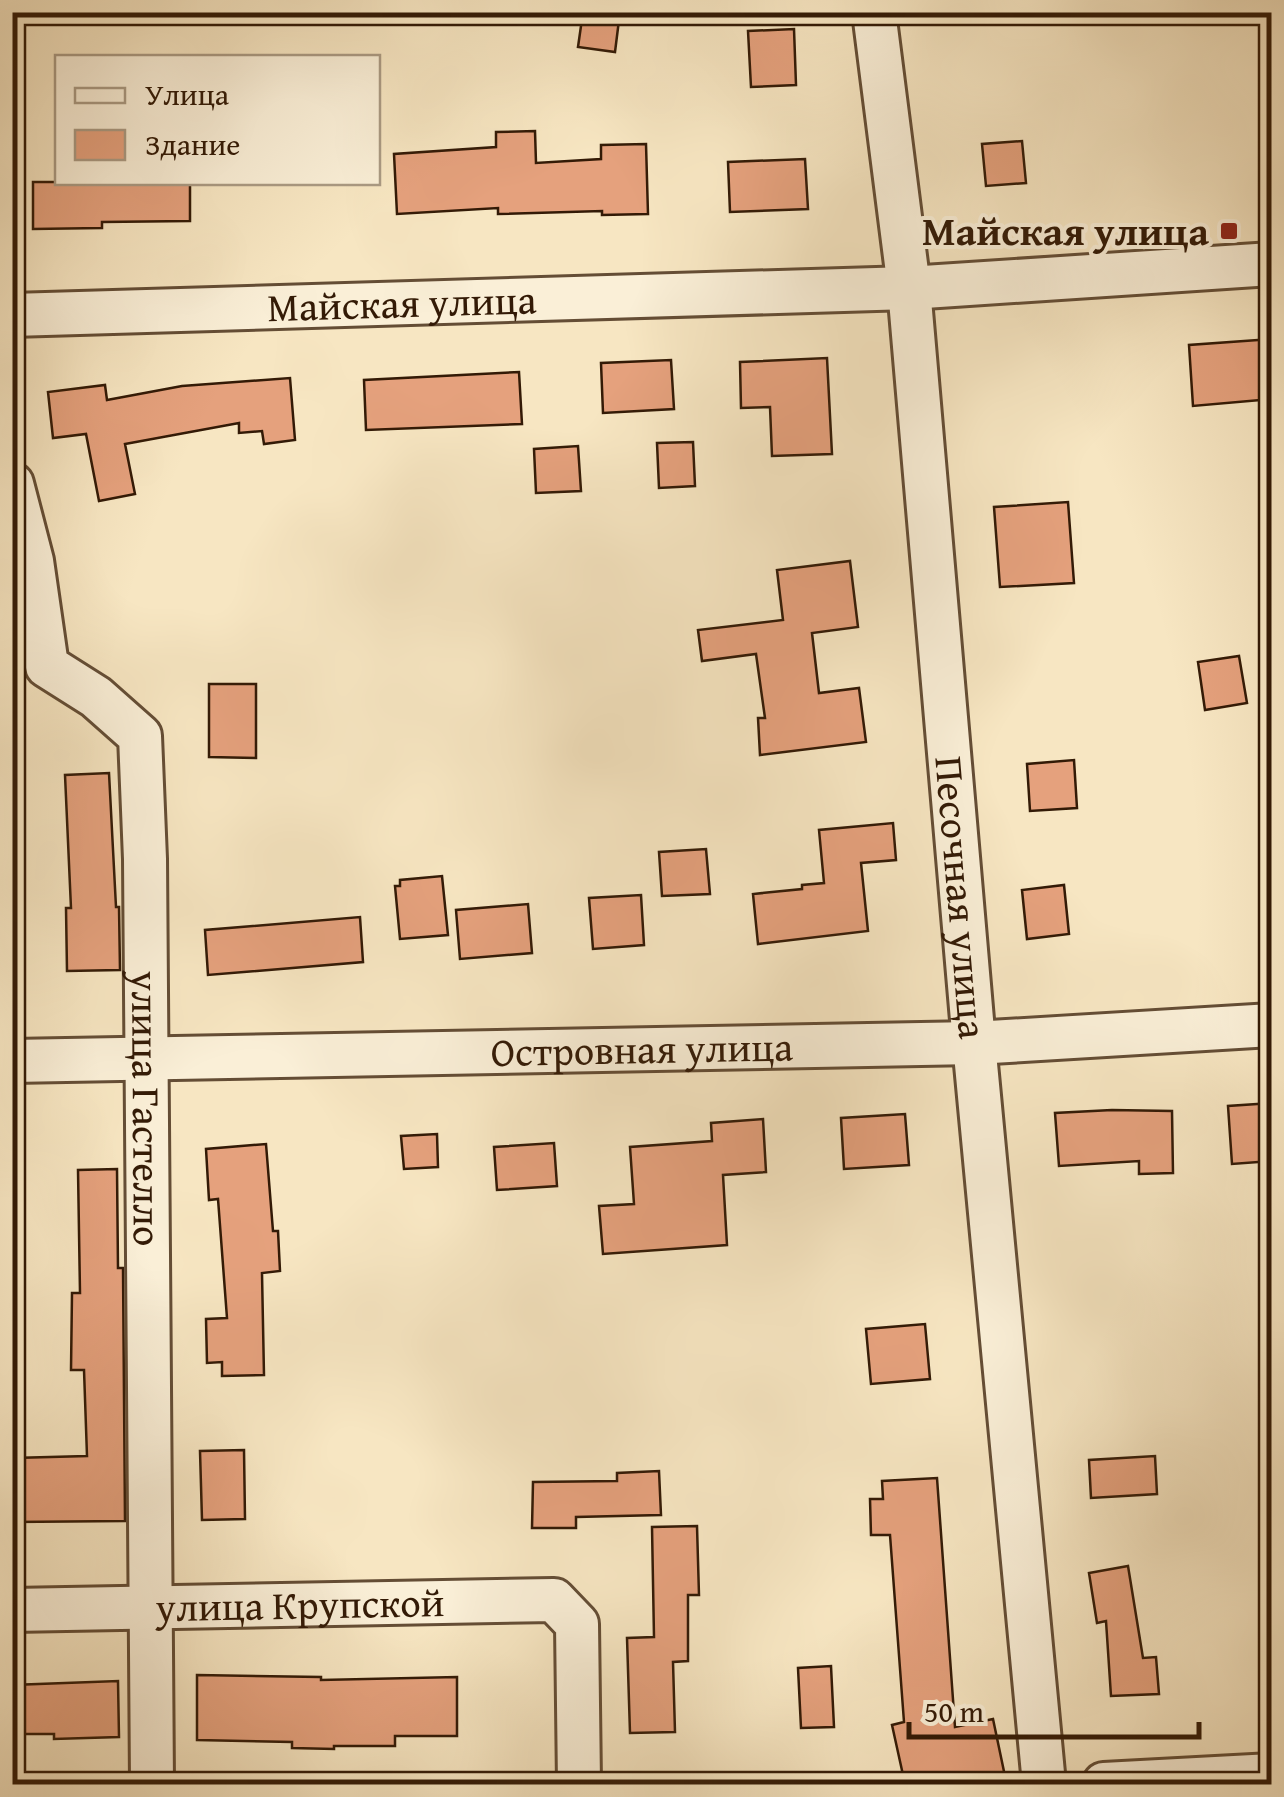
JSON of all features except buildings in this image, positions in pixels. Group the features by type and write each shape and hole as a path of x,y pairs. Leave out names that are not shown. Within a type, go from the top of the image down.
{"street":[{"name":"Песочная улица","path":"874,12 910,288 974,1044 1044,1784"},
{"name":"Майская улица","path":"12,316 910,288 1272,264"},
{"name":"улица Гастелло","path":"12,484 32,561 47,666 96,697 140,736 145,859 152,1784"},
{"name":"Островная улица","path":"12,1061 974,1044 1272,1025"},
{"name":"улица Крупской","path":"12,1610 554,1600 576,1624 579,1784"},
{"path":"1104,1784 1272,1775"}],"place":[{"name":"Майская улица","path":"1229,231"}]}
